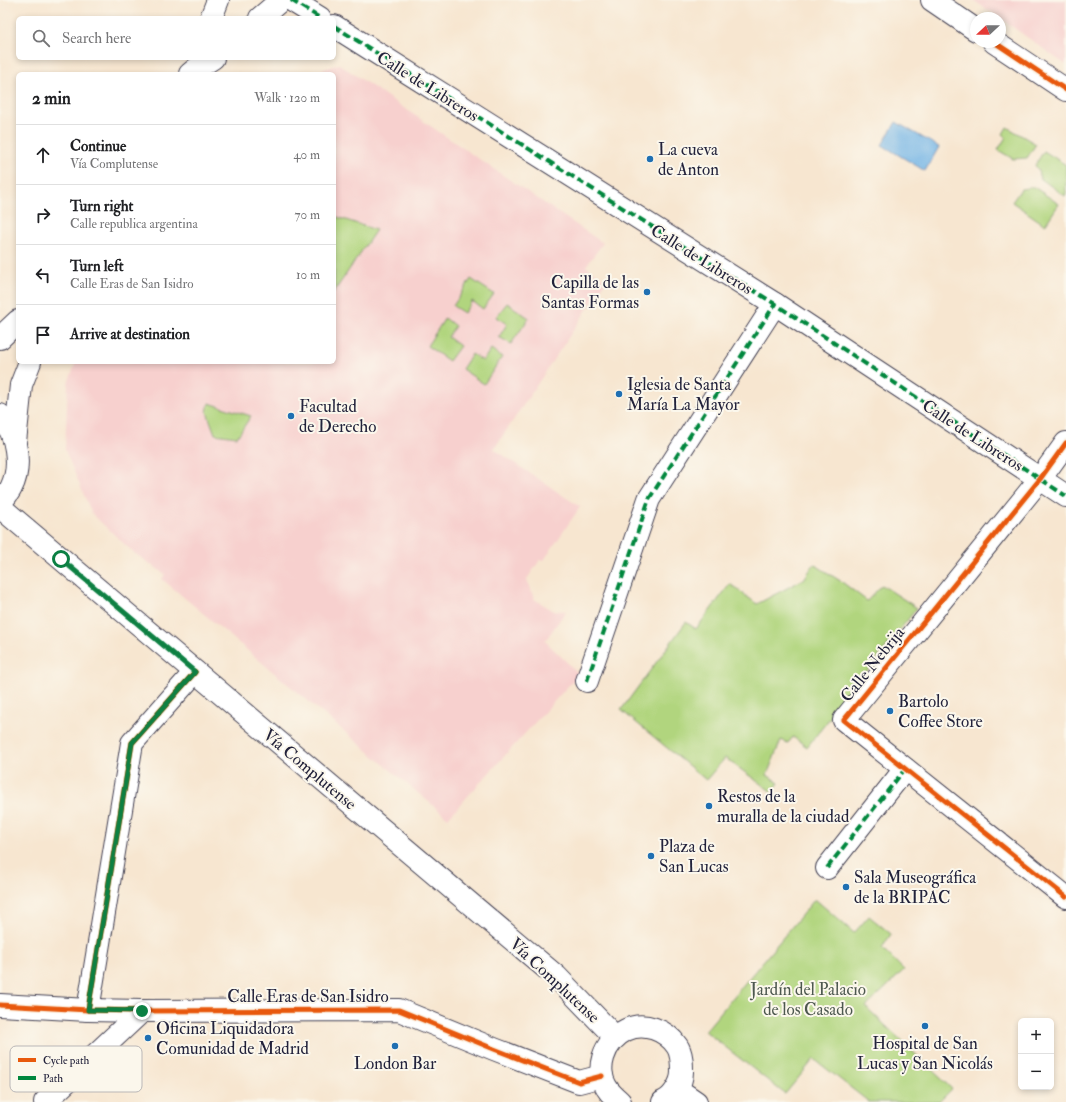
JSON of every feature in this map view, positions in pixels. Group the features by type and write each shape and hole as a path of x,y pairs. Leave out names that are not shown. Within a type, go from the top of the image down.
{"street":[{"path":"212,16 218,0"},
{"path":"262,16 281,0"},
{"path":"291,0 317,16"},
{"path":"932,0 970,26"},
{"name":"Calle de Libreros","path":"336,27 775,304 1066,496"},
{"path":"1003,48 1066,90"},
{"path":"587,681 649,498 775,304"},
{"path":"0,338 16,323"},
{"path":"0,504 11,487 17,465 15,442 21,385 29,364"},
{"path":"0,415 6,421 15,442"},
{"path":"1040,479 1066,443"},
{"name":"Calle Nebrija","path":"1040,479 844,720 1066,897"},
{"name":"Vía Complutense","path":"0,507 557,977 615,1037"},
{"path":"88,1010 132,743 195,672"},
{"path":"827,868 905,769"},
{"name":"Calle Eras de San Isidro","path":"0,1005 88,1010 142,1011 399,1010 494,1050 579,1082 602,1076"},
{"path":"105,1046 142,1011"},
{"path":"620,1102 608,1091 602,1076 602,1062 606,1048 615,1037 627,1029 642,1026 655,1029 668,1036 678,1047 682,1061 682,1075 670,1095 696,1102"},
{"path":"45,1102 56,1092"}],"shaded area":[{"path":"973,0 1066,0 1066,65 1006,22 1006,12 991,12"},
{"name":"Facultad de Derecho","path":"339,64 603,243 586,266 606,281 494,449 580,507 544,560 540,560 527,579 534,599 554,611 566,611 545,641 579,674 448,818 162,579 165,574 134,553 92,514 65,450 68,383 75,364 336,364 336,72 316,72"}],"green space":[{"path":"1007,127 1036,144 1027,158 1013,159 998,150 1006,137 1003,134"},
{"path":"1044,151 1066,165 1065,196 1041,179 1039,171 1035,165"},
{"path":"1034,187 1059,204 1045,225 1012,202 1021,189"},
{"path":"336,217 376,230 336,289"},
{"path":"471,279 494,294 483,309 472,301 464,313 453,306"},
{"path":"507,303 529,318 511,344 499,337 507,324 496,317"},
{"path":"445,318 455,326 448,337 460,346 449,361 427,346"},
{"path":"491,349 502,357 484,384 462,369 472,354 483,361"},
{"path":"209,403 251,416 237,437 215,434 207,412"},
{"path":"814,564 842,582 867,601 882,585 917,608 807,747 793,737 788,743 781,740 767,775 779,783 772,792 725,758 706,780 621,710 686,622 696,629 730,584 757,604 804,579"},
{"name":"Jardín del Palacio de los Casado","path":"815,899 854,933 869,916 891,934 882,948 904,970 866,1007 952,1089 939,1102 869,1102 814,1059 785,1094 705,1031"}],"water":[{"path":"896,122 939,147 925,171 882,145"}],"marked path":[{"path":"291,0 317,16"},
{"path":"336,27 775,304 1066,496"},
{"path":"587,681 649,499 775,304"},
{"path":"827,868 905,769"}],"cycle path":[{"path":"1003,48 1066,90"},
{"path":"1066,443 1040,479 844,720 1066,897"},
{"path":"88,1010 132,743 195,672"},
{"path":"0,1005 88,1010 142,1011 399,1010 579,1082 602,1076"}],"place":[{"name":"La cueva de Anton","path":"650,159"},
{"name":"Capilla de las Santas Formas","path":"647,292"},
{"name":"Iglesia de Santa María La Mayor","path":"619,394"},
{"name":"Facultad de Derecho","path":"291,416"},
{"name":"Bartolo Coffee Store","path":"890,711"},
{"name":"Restos de la muralla de la ciudad","path":"709,806"},
{"name":"Plaza de San Lucas","path":"651,856"},
{"name":"Sala Museográfica de la BRIPAC","path":"846,887"},
{"name":"Hospital de San Lucas y San Nicolás","path":"925,1026"},
{"name":"Oficina Liquidadora Comunidad de Madrid","path":"148,1038"},
{"name":"London Bar","path":"395,1046"}],"route":[{"path":"61,559 195,672 132,743 88,1010 142,1011"}]}
